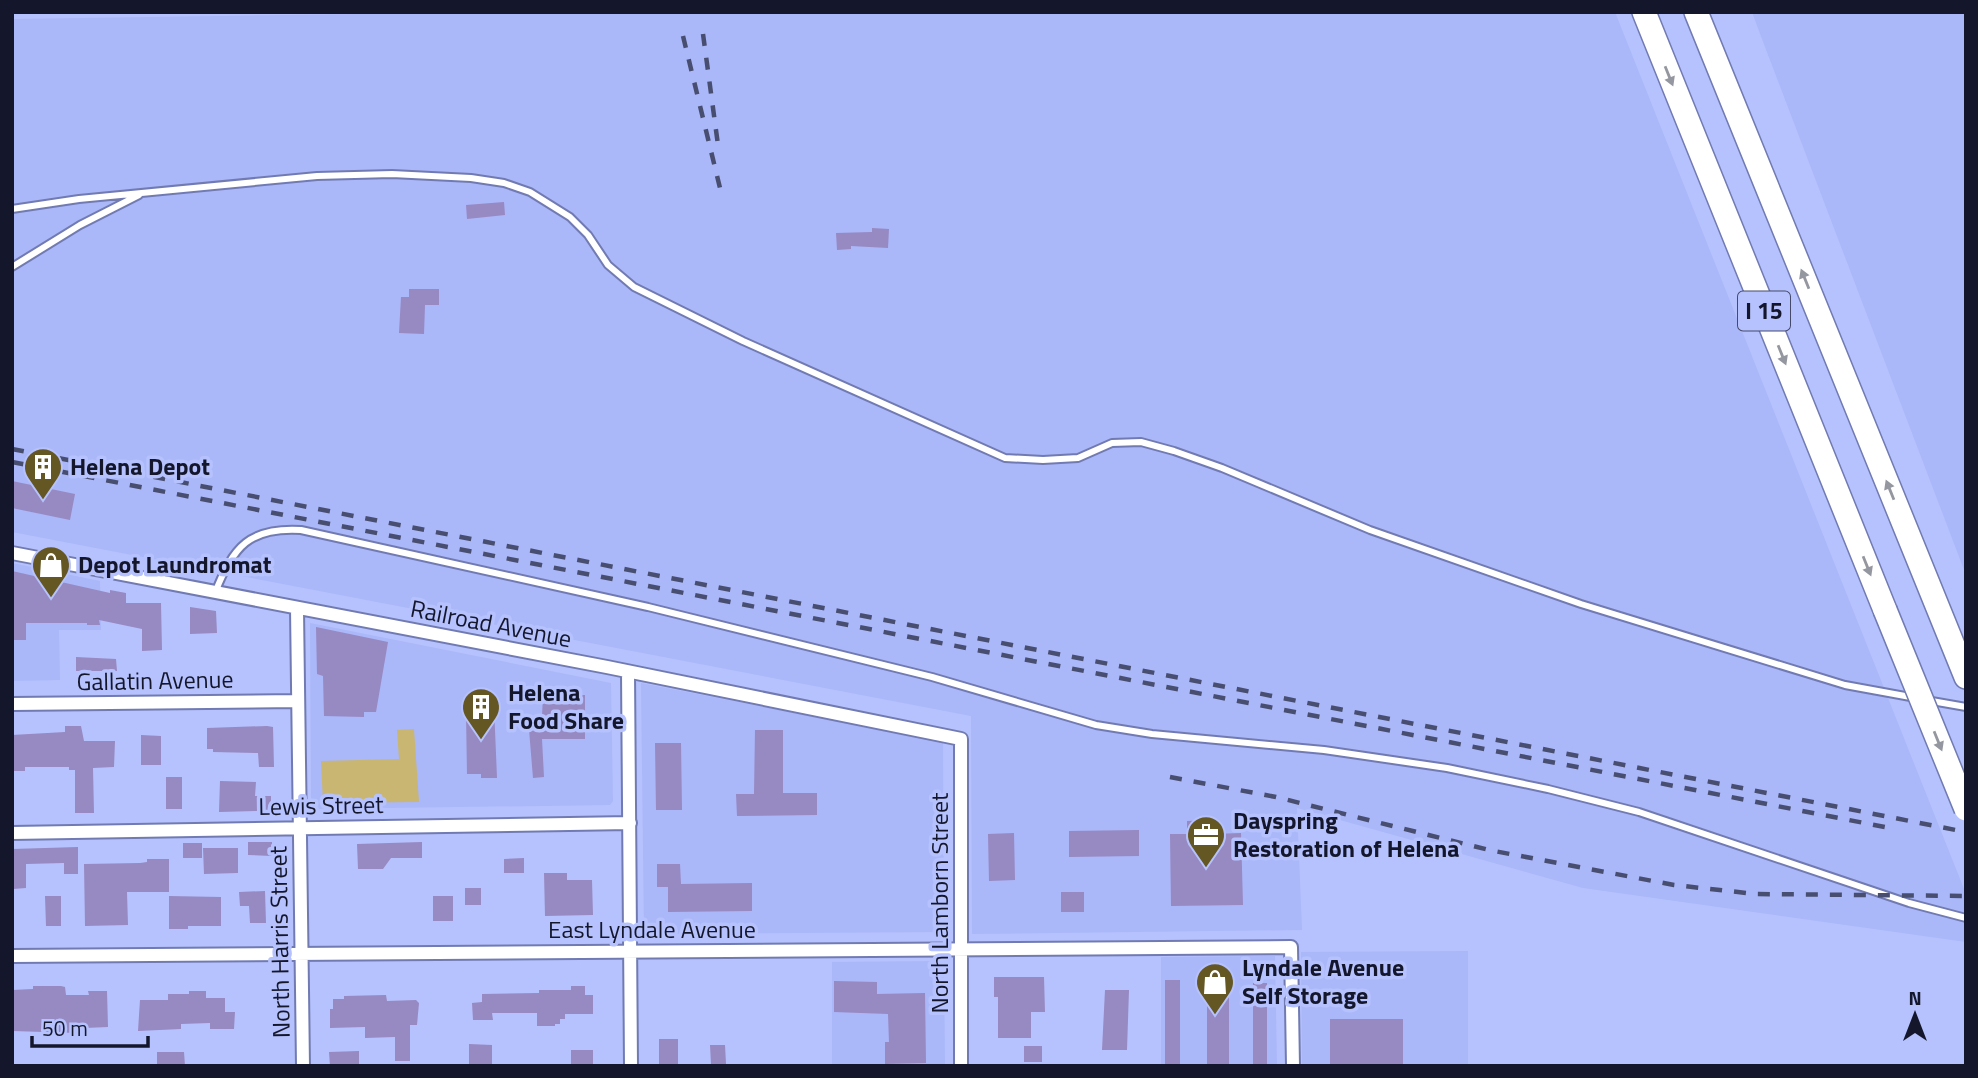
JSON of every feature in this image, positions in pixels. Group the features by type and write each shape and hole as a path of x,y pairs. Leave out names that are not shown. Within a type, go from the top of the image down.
{"highway":[{"name":"I 15","path":"1644,12 1966,809"},
{"name":"I 15","path":"1696,12 1966,677"}],"street":[{"name":"Railroad Avenue","path":"12,553 961,739"},
{"name":"North Harris Street","path":"297,608 303,1066"},
{"path":"628,672 631,1066"},
{"name":"Gallatin Avenue","path":"12,704 298,701"},
{"name":"North Lamborn Street","path":"961,739 961,1066"},
{"name":"Lewis Street","path":"12,833 629,823"},
{"name":"East Lyndale Avenue","path":"12,956 1292,947 1293,1066"}],"lane":[{"path":"12,209 144,192 317,176 392,174 471,178 504,183 530,192 570,217 588,235 608,265 634,287 743,341 1005,458 1078,458 1112,443 1141,442 1222,468 1370,530 1581,604 1845,685 1966,707"},
{"path":"12,267 80,225 144,192"},
{"path":"215,593 236,552 255,536 276,528 301,530 635,604 837,653 953,682 1096,725 1152,734 1365,756 1447,768 1548,789 1639,812 1909,903 1966,918"}],"shaded area":[{"path":"502,12 1615,12 1966,894 1966,942 1583,888 1297,808 1302,930 972,934 971,716 12,532 12,19"},
{"path":"1752,12 1966,12 1966,575 1762,39"},
{"path":"12,563 100,581 101,630 59,630 60,680 12,681"},
{"path":"310,623 611,683 613,801 610,805 316,809 311,806"},
{"path":"641,683 943,742 944,932 647,934 644,931"},
{"path":"414,729 419,802 323,803 321,761 399,759 397,730"},
{"path":"1468,951 1468,1066 1302,1066 1301,952"},
{"path":"1275,956 1277,1066 1161,1066 1161,957"},
{"path":"944,961 945,1066 832,1066 832,962"}],"building":[{"path":"504,202 505,215 467,219 466,205"},
{"path":"872,228 889,229 888,248 851,246 851,249 837,250 836,233 872,232"},
{"path":"409,289 439,289 439,305 425,305 424,334 399,333 401,297 409,297"},
{"name":"Helena Depot","path":"12,481 75,494 70,520 12,508"},
{"path":"12,571 110,593 110,590 126,593 126,603 161,603 162,650 142,651 142,629 99,620 100,625 26,623 26,640 12,640"},
{"path":"190,607 216,611 217,633 190,634"},
{"path":"316,627 388,642 376,712 364,712 364,717 324,716 323,676 317,674"},
{"path":"76,657 116,659 117,671 76,671"},
{"path":"543,695 585,695 585,739 542,739 544,777 533,778 528,717 542,717"},
{"name":"Helena Food Share","path":"494,706 497,778 481,778 481,774 467,774 466,713 472,713 472,707"},
{"path":"65,726 81,726 84,741 115,741 114,767 93,768 94,813 75,813 75,770 69,770 69,767 25,767 25,771 12,771 12,735 65,732"},
{"path":"273,727 274,767 259,767 258,753 213,752 213,749 207,749 207,728"},
{"path":"755,730 783,730 783,793 817,793 817,815 737,816 736,794 754,794"},
{"path":"141,735 161,736 161,765 141,765"},
{"path":"655,743 681,743 682,810 656,810"},
{"path":"166,777 182,777 182,809 166,809"},
{"path":"220,781 256,782 255,796 271,796 271,813 219,812"},
{"name":"Dayspring Restoration of Helena","path":"1214,820 1214,834 1241,833 1243,905 1171,906 1170,834 1187,834 1187,821"},
{"path":"1139,830 1139,856 1069,857 1069,831"},
{"path":"1014,833 1015,880 989,881 988,834"},
{"path":"248,842 272,842 272,856 248,855"},
{"path":"422,842 422,858 391,858 383,869 358,869 357,844"},
{"path":"183,843 202,843 202,858 183,858"},
{"path":"78,847 78,874 64,874 64,863 26,864 26,888 13,889 12,849"},
{"path":"203,848 238,848 238,873 204,874"},
{"path":"524,858 524,873 504,873 504,859"},
{"path":"147,859 169,859 169,892 127,892 128,925 85,926 84,864 140,863 147,862"},
{"path":"657,864 680,864 681,884 752,883 752,911 668,912 668,887 657,887"},
{"path":"544,873 567,873 567,880 592,880 593,915 545,916"},
{"path":"465,888 481,888 481,905 465,905"},
{"path":"265,891 266,923 250,923 249,906 240,906 239,892"},
{"path":"1061,892 1084,892 1084,912 1061,912"},
{"path":"45,896 61,896 61,926 46,926"},
{"path":"169,896 221,897 221,926 169,929"},
{"path":"433,896 453,896 453,921 433,921"},
{"path":"994,977 1044,977 1045,1012 1031,1012 1031,1038 998,1038 998,997 994,997"},
{"path":"1165,980 1180,980 1180,1065 1165,1065"},
{"path":"1207,980 1229,980 1229,1065 1207,1065"},
{"path":"834,981 877,982 877,994 925,993 926,1063 885,1064 885,1042 889,1042 888,1014 834,1012"},
{"path":"1253,983 1267,983 1267,1064 1253,1064"},
{"path":"33,986 65,987 66,995 89,995 88,991 107,991 108,1027 77,1029 77,1033 12,1031 12,990 33,989"},
{"path":"571,986 585,986 585,995 593,995 593,1014 565,1014 565,1019 560,1019 560,1024 555,1026 537,1026 537,1013 492,1013 493,1020 473,1020 472,1003 482,1002 482,994 539,993 539,990 571,990"},
{"path":"1105,990 1129,990 1127,1050 1102,1050"},
{"path":"189,991 206,991 206,998 225,998 225,1012 235,1012 234,1029 210,1029 210,1023 181,1024 181,1029 138,1031 140,1000 168,1000 168,994 189,994"},
{"path":"386,995 387,1001 416,1000 419,1003 417,1025 410,1025 410,1061 395,1061 395,1037 365,1038 365,1027 330,1028 333,999 344,999 344,996"},
{"path":"1330,1019 1403,1019 1403,1065 1330,1065"},
{"path":"659,1039 678,1039 678,1066 659,1066"},
{"path":"469,1044 492,1045 492,1066 469,1066"},
{"path":"710,1045 725,1045 726,1064 711,1064"},
{"path":"1024,1046 1042,1046 1042,1062 1024,1062"},
{"path":"571,1050 593,1050 593,1066 571,1066"},
{"path":"359,1051 359,1066 330,1066 329,1052"},
{"path":"157,1052 184,1052 185,1066 157,1066"}],"railway":[{"path":"703,34 718,145"},
{"path":"683,36 720,188"},
{"path":"12,449 1966,832"},
{"path":"12,462 1895,829"},
{"path":"1170,777 1276,797 1489,850 1674,885 1756,894 1966,896"}],"place":[{"name":"Helena Depot","path":"43,501"},
{"name":"Depot Laundromat","path":"51,599"},
{"name":"Helena Food Share","path":"481,741"},
{"name":"Dayspring Restoration of Helena","path":"1206,869"},
{"name":"Lyndale Avenue Self Storage","path":"1215,1016"}]}
